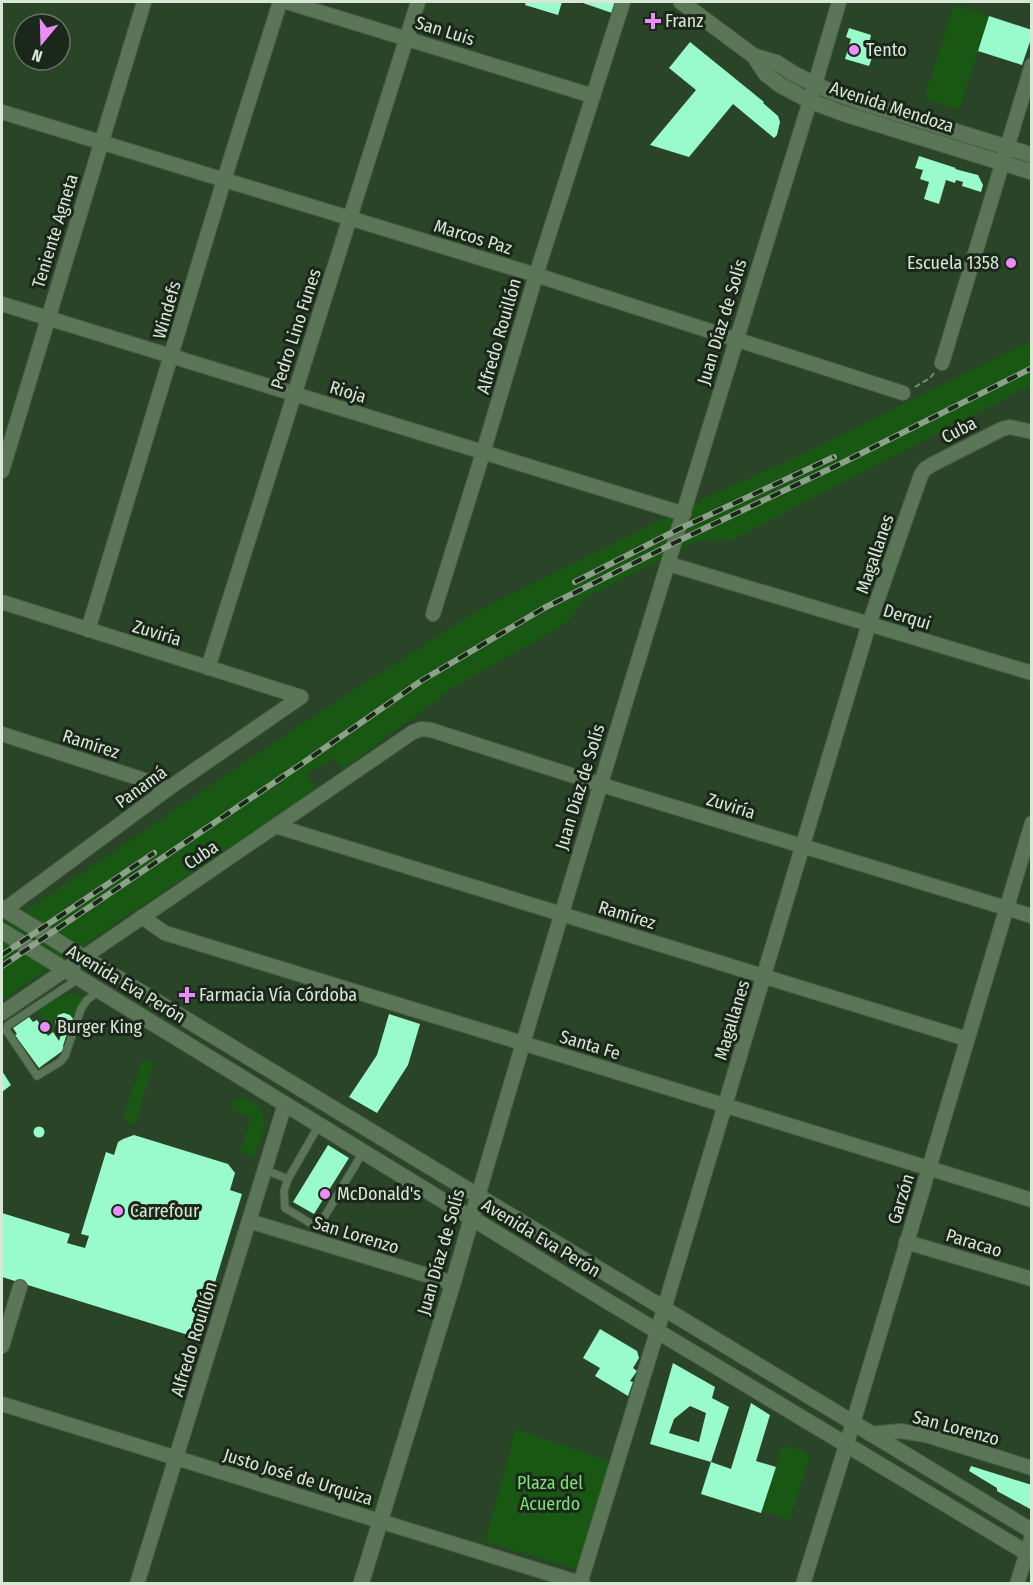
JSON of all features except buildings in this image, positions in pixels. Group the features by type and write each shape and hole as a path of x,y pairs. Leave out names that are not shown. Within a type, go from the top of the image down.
{"main road":[{"name":"Avenida Mendoza","path":"681,2 754,56 777,63 829,91 1032,155"},
{"name":"Avenida Mendoza","path":"754,56 766,74 780,85 810,101 845,114 1032,171"},
{"name":"Avenida Eva Perón","path":"3,909 1032,1531"},
{"name":"Avenida Eva Perón","path":"2,931 472,1219 1029,1554"},
{"name":"Juan Díaz de Solís","path":"361,1584 478,1196"}],"street":[{"name":"Teniente Agneta","path":"2,471 144,2"},
{"name":"Windefs","path":"88,630 280,2"},
{"name":"San Luis","path":"286,2 592,96"},
{"name":"Pedro Lino Funes","path":"208,668 418,2"},
{"name":"Alfredo Rouillón","path":"433,614 536,275 623,2"},
{"name":"Juan Díaz de Solís","path":"478,1196 561,913 602,785 839,2"},
{"path":"942,363 1032,65"},
{"name":"Marcos Paz","path":"2,112 536,275 903,393"},
{"name":"Rioja","path":"2,304 684,514"},
{"name":"Cuba","path":"925,469 1002,429 1010,427 1032,432"},
{"name":"Magallanes","path":"581,1583 869,624 925,469"},
{"name":"Derqui","path":"669,564 1032,673"},
{"name":"Zuviría","path":"2,602 301,697"},
{"name":"Panamá","path":"3,909 169,788 301,697"},
{"name":"Zuviría","path":"421,729 431,730 602,785 1032,916"},
{"name":"Cuba","path":"2,1013 413,732 421,729"},
{"name":"Ramírez","path":"2,734 169,788"},
{"name":"Garzón","path":"803,1584 1032,824"},
{"name":"Ramírez","path":"276,826 967,1039"},
{"name":"Santa Fe","path":"142,917 165,933 1032,1200"},
{"name":"Alfredo Rouillón","path":"136,1584 285,1104"},
{"name":"San Lorenzo","path":"249,1221 453,1283"},
{"name":"Paracao","path":"906,1242 1032,1279"},
{"path":"2,1346 20,1287"},
{"name":"Justo José de Urquiza","path":"2,1404 581,1583"},
{"name":"San Lorenzo","path":"870,1434 900,1431 926,1435 1032,1468"},
{"path":"1017,1584 1029,1554 1032,1536"}],"lane":[{"path":"80,978 8,1026 6,1030 37,1076 60,1062 81,1009 87,1000 100,990"},
{"path":"319,1125 288,1179 284,1191 285,1208 319,1226 363,1152"},
{"path":"265,1170 288,1179"}],"path":[{"path":"903,393 930,378"}],"green space":[{"path":"954,5 989,16 959,110 924,98"},
{"path":"1031,341 1031,385 734,539 698,541 585,598 567,623 454,687 344,769 333,758 307,774 315,790 2,1000 2,927 317,714 477,611"},
{"path":"74,993 84,999 75,1017 65,1012 56,1015 53,1024 55,1030 52,1032 37,1010 60,996"},
{"path":"143,1060 153,1064 135,1125 127,1122 124,1114"},
{"path":"245,1097 256,1105 264,1117 263,1131 254,1157 240,1152 251,1119 233,1109 232,1103"},
{"name":"Plaza del Acuerdo","path":"516,1429 613,1462 583,1559 577,1569 485,1542"},
{"path":"783,1445 810,1454 790,1520 762,1511"}],"railway":[{"path":"2,966 421,681 544,608 1032,368"},
{"path":"575,582 679,529 834,457"},
{"path":"2,955 154,853"}],"place":[{"name":"Franz","path":"653,21"},
{"name":"Tento","path":"854,50"},
{"name":"Escuela 1358","path":"1011,263"},
{"name":"Farmacia Vía Córdoba","path":"187,995"},
{"name":"Burger King","path":"45,1027"},
{"name":"McDonald's","path":"325,1194"},
{"name":"Carrefour","path":"118,1211"}]}
